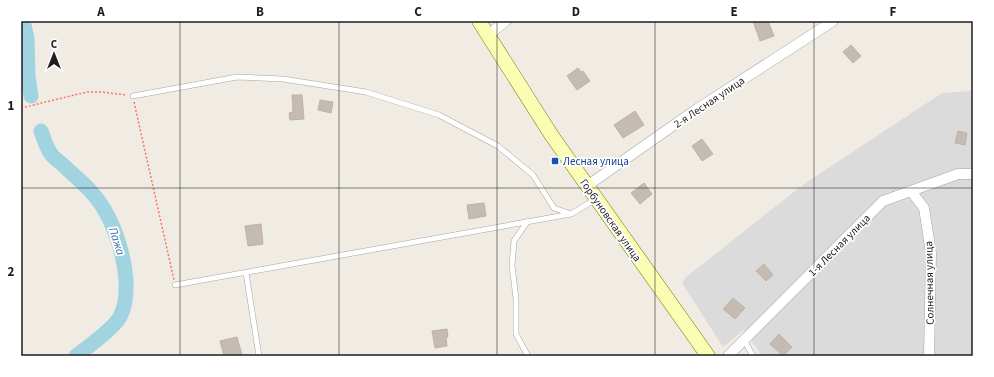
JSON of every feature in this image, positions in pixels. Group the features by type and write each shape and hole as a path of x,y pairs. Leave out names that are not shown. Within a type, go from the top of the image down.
{"main road":[{"name":"Горбуновская улица","path":"479,21 552,136 708,356"}],"street":[{"path":"488,35 506,21"},
{"name":"2-я Лесная улица","path":"587,186 694,111 833,21"},
{"name":"1-я Лесная улица","path":"728,356 883,201 958,174 973,174"},
{"name":"Солнечная улица","path":"911,191 924,208 931,253 929,356"}],"lane":[{"path":"133,96 237,77 284,79 366,92 439,115 498,146 533,175 554,208 571,214"},
{"path":"175,285 571,214 596,198"},
{"path":"527,222 514,241 512,265 516,299 516,334 528,356"},
{"path":"246,273 259,356"},
{"path":"744,340 753,356"}],"path":[{"path":"21,108 87,92 133,96 175,285"}],"shaded area":[{"path":"973,91 973,356 762,356 744,330 723,347 682,283 686,277 804,184 942,93"}],"building":[{"path":"753,21 768,21 774,36 760,41"},
{"path":"851,45 861,56 853,63 843,52"},
{"path":"578,68 581,72 583,71 590,81 577,90 567,76"},
{"path":"292,95 302,95 304,119 290,120 289,113 293,112"},
{"path":"320,100 333,102 331,113 318,110"},
{"path":"635,111 644,125 623,138 614,125"},
{"path":"958,131 967,133 965,145 955,143"},
{"path":"702,139 713,154 702,161 692,146"},
{"path":"644,183 652,194 640,204 631,193"},
{"path":"484,203 486,216 469,219 467,205"},
{"path":"261,224 263,244 248,246 245,226"},
{"path":"764,264 773,275 766,281 756,271"},
{"path":"733,298 745,308 735,319 723,309"},
{"path":"447,329 447,346 435,348 432,331"},
{"path":"779,334 792,347 783,356 770,344"},
{"path":"237,337 242,355 224,356 220,341"}],"waterway":[{"name":"Пажа","path":"23,21 27,38 28,76 31,96"},
{"name":"Пажа","path":"41,131 46,146 52,155 86,186 102,205 116,236 122,253 125,270 126,288 120,317 117,322 106,332 76,356"}],"place":[{"name":"Лесная улица","path":"555,161"}]}
